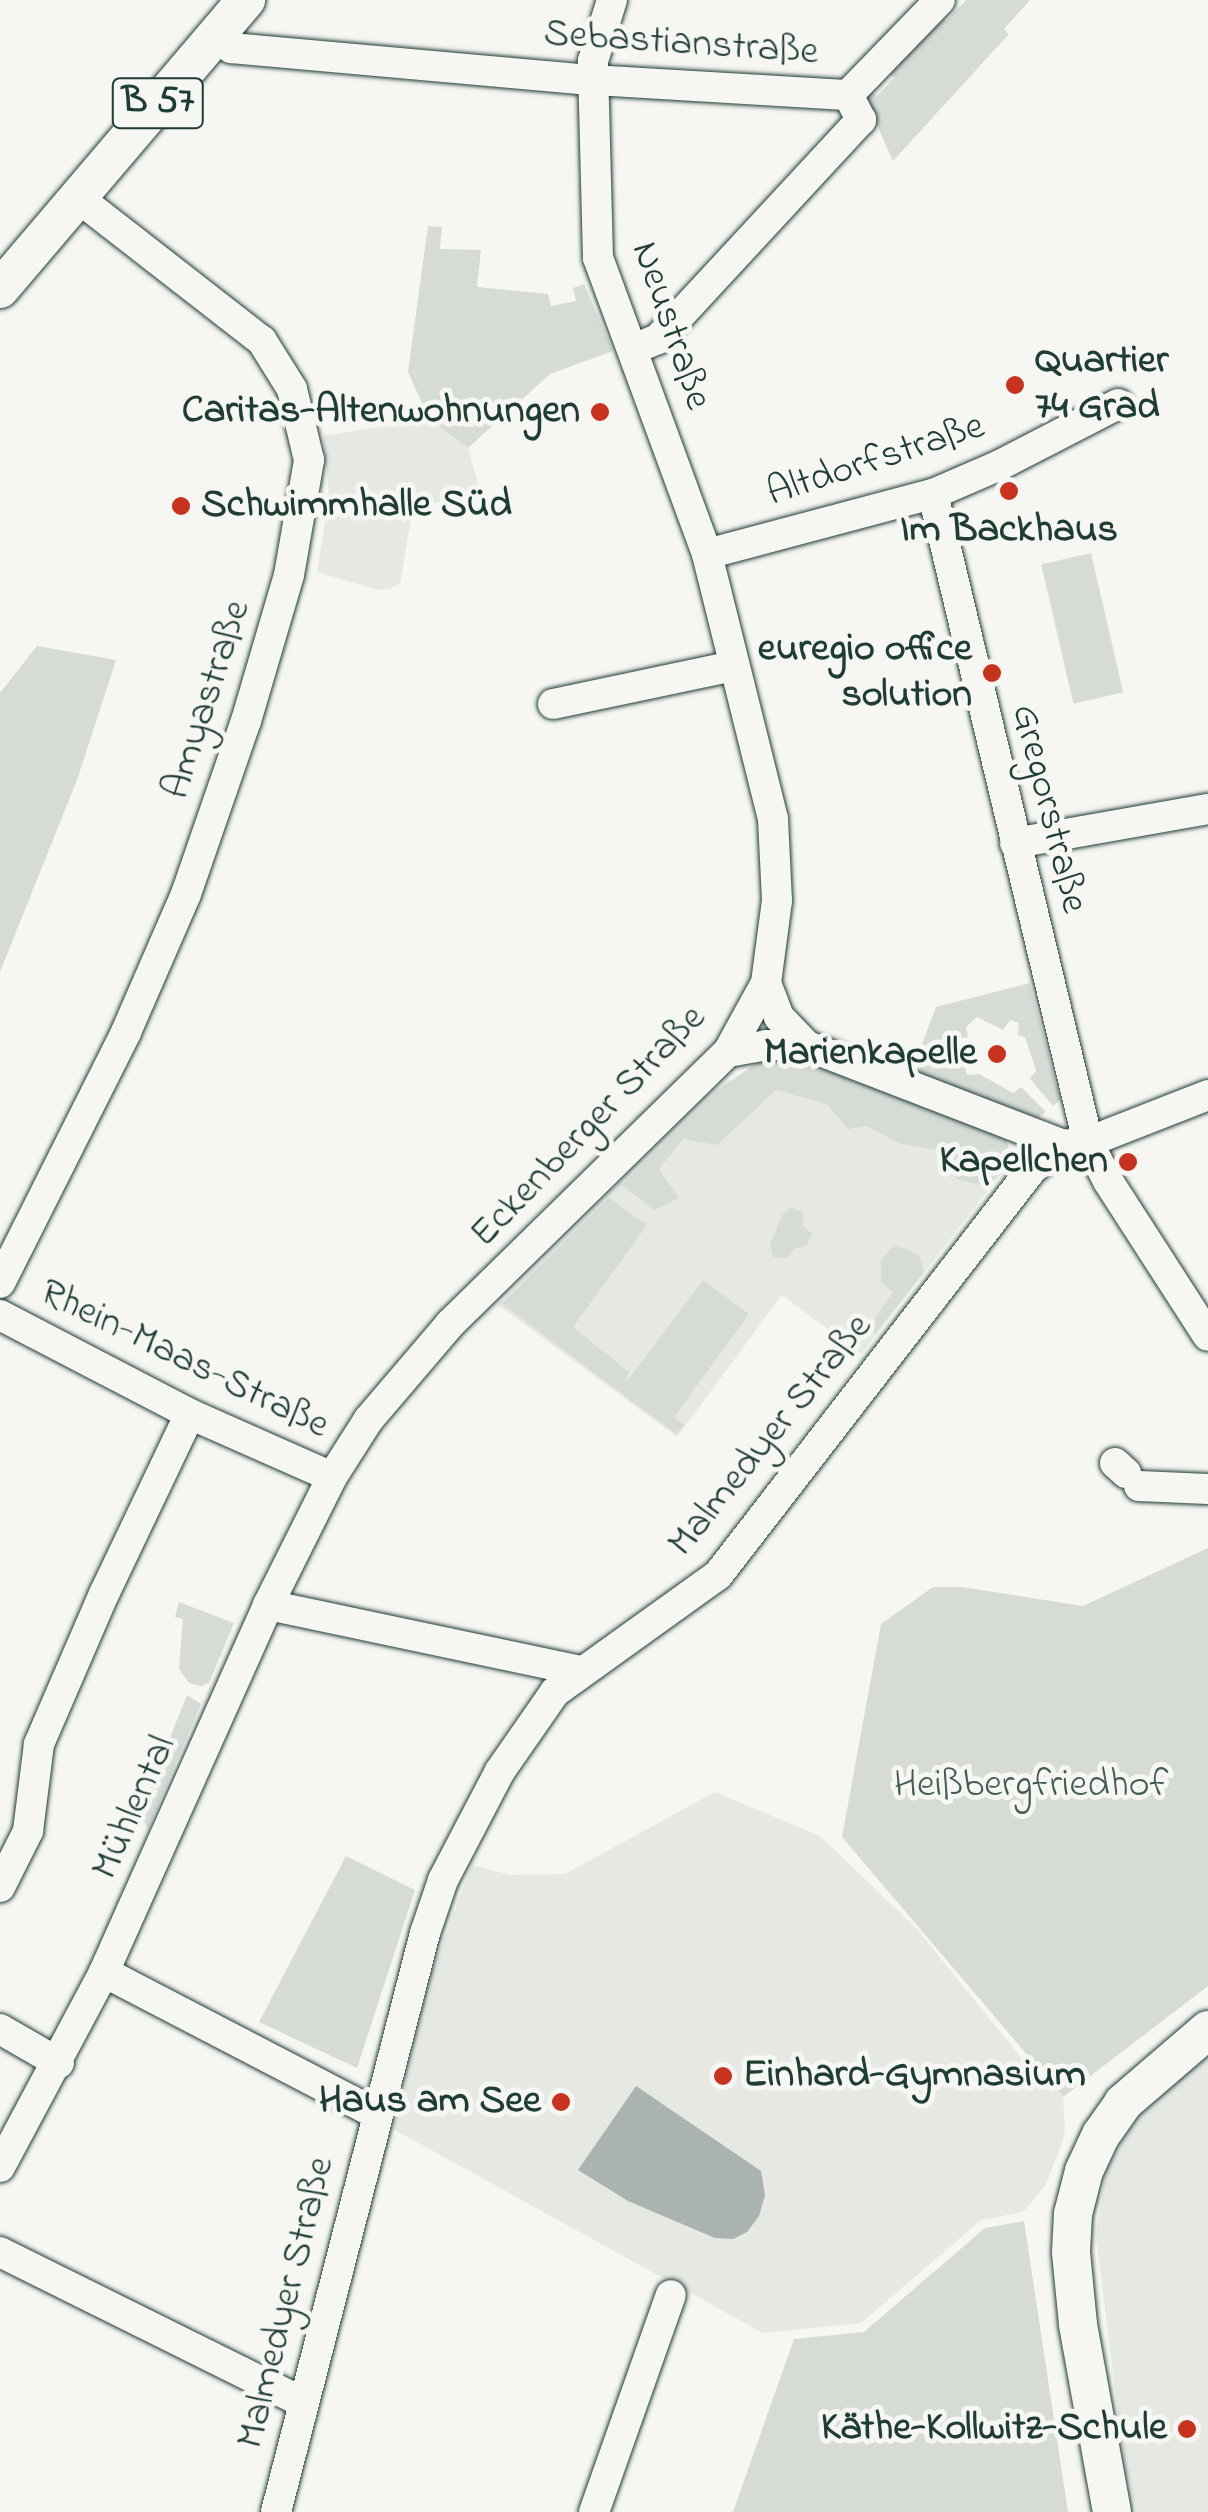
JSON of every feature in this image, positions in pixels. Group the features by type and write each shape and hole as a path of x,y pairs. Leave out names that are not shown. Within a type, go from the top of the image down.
{"main road":[{"name":"B 57","path":"0,289 246,0"},
{"path":"1112,2512 1078,2324 1071,2252 1073,2214 1084,2172 1101,2134 1123,2103 1208,2030"}],"street":[{"name":"Neustraße","path":"612,0 592,61 598,258 708,554"},
{"path":"634,350 658,339 861,120 848,96 940,0"},
{"name":"Sebastianstraße","path":"215,35 231,48 593,80 848,96"},
{"name":"Amyastraße","path":"0,1283 126,1032 186,894 246,721 289,575 309,460 292,389 262,341 78,198"},
{"name":"Altdorfstraße","path":"708,554 932,494 1000,465 1118,404"},
{"name":"Gregorstraße","path":"932,494 1015,843 1076,1144 1108,1181 1208,1336"},
{"name":"Eckenberger Straße","path":"332,1477 369,1419 450,1324 728,1052 766,983 777,901 773,819 708,554"},
{"path":"553,704 733,666"},
{"path":"1015,843 1208,809"},
{"path":"766,983 779,1017 806,1046"},
{"path":"728,1052 766,1044 806,1046 1076,1144"},
{"name":"Malmedyer Straße","path":"276,2512 377,2114 443,1880 500,1771 555,1692 718,1575 1032,1169 1076,1144 1208,1096"},
{"name":"Rhein-Maas-Straße","path":"0,1213 29,1224"},
{"name":"Rhein-Maas-Straße","path":"0,1315 190,1414 332,1477"},
{"path":"0,1886 28,1831 40,1744 104,1594 190,1414"},
{"path":"1127,1474 1208,1489"},
{"name":"Mühlental","path":"0,2167 59,2063 104,1972 268,1606 332,1477"},
{"path":"268,1606 582,1670"},
{"name":"Malmedyer Straße","path":"104,1972 377,2114"},
{"path":"0,2028 59,2063"},
{"path":"0,2252 302,2402"},
{"path":"594,2512 671,2294"}],"shaded area":[{"path":"429,419 468,448 480,491 413,509 400,583 390,589 378,590 317,572 329,494 323,436"},
{"path":"750,1073 1006,1167 861,1354 782,1295 677,1437 498,1305 705,1097 726,1082"},
{"name":"Einhard-Gymnasium","path":"715,1792 820,1836 916,1928 1019,2055 1063,2097 1065,2133 1058,2154 1045,2186 1023,2212 981,2220 861,2323 763,2333 393,2129 432,1971 472,1865 511,1875 565,1874"},
{"path":"1208,2053 1208,2512 1137,2512 1124,2461 1096,2236 1106,2171 1135,2119"},
{"path":"636,2086 761,2171 765,2195 759,2216 747,2232 733,2239 715,2238 628,2201 578,2170"}],"green space":[{"path":"966,0 1030,0 1004,29 1009,34 893,161 860,87 863,84 877,96 894,78 881,65 933,10 946,21"},
{"path":"428,226 442,227 440,249 481,250 477,287 548,294 551,306 576,301 573,288 584,284 613,351 550,374 468,448 429,419 408,372"},
{"path":"1091,553 1123,692 1073,704 1041,564"},
{"path":"37,646 116,660 77,780 0,972 0,693"},
{"path":"1030,983 1060,1100 1053,1106 1030,1079 1036,1070 1025,1037 1018,1035 1019,1023 1010,1020 1003,1030 977,1017 966,1027 968,1037 949,1041 952,1056 962,1057 967,1075 979,1074 1013,1093 1021,1087 1046,1112 1038,1118 912,1071 936,1007"},
{"path":"765,1057 812,1064 1006,1136 1013,1166 984,1186 959,1180 941,1166 945,1151 901,1144 867,1126 848,1129 827,1104 776,1090 717,1145 683,1139 659,1169 679,1198 654,1210 622,1185 717,1091"},
{"path":"609,1198 647,1225 573,1327 629,1372 626,1383 703,1280 749,1314 674,1417 684,1425 676,1434 502,1304"},
{"path":"791,1207 803,1213 803,1226 812,1234 806,1246 795,1248 787,1258 773,1257 770,1244 783,1214"},
{"path":"895,1245 919,1255 924,1272 876,1333 868,1328 893,1292 881,1282 881,1259"},
{"name":"Heißbergfriedhof","path":"1208,1548 1208,1986 1063,2097 842,1837 881,1624 933,1587 962,1587 1083,1606"},
{"path":"179,1602 234,1623 209,1683 201,1686 189,1683 179,1669 183,1619 175,1617"},
{"path":"187,1695 201,1704 148,1829 143,1820 146,1798"},
{"path":"346,1856 415,1890 357,2068 259,2022"},
{"path":"1024,2221 1068,2512 733,2512 794,2339 864,2332 985,2228"}],"place":[{"name":"Quartier 74 Grad","path":"1015,385"},
{"name":"Caritas-Altenwohnungen","path":"600,412"},
{"name":"Im Backhaus","path":"1009,491"},
{"name":"Schwimmhalle Süd","path":"181,506"},
{"name":"euregio office solution","path":"992,673"},
{"name":"Marienkapelle","path":"997,1054"},
{"name":"Kapellchen","path":"1128,1162"},
{"name":"Einhard-Gymnasium","path":"723,2076"},
{"name":"Haus am See","path":"561,2102"},
{"name":"Käthe-Kollwitz-Schule","path":"1187,2429"}]}
